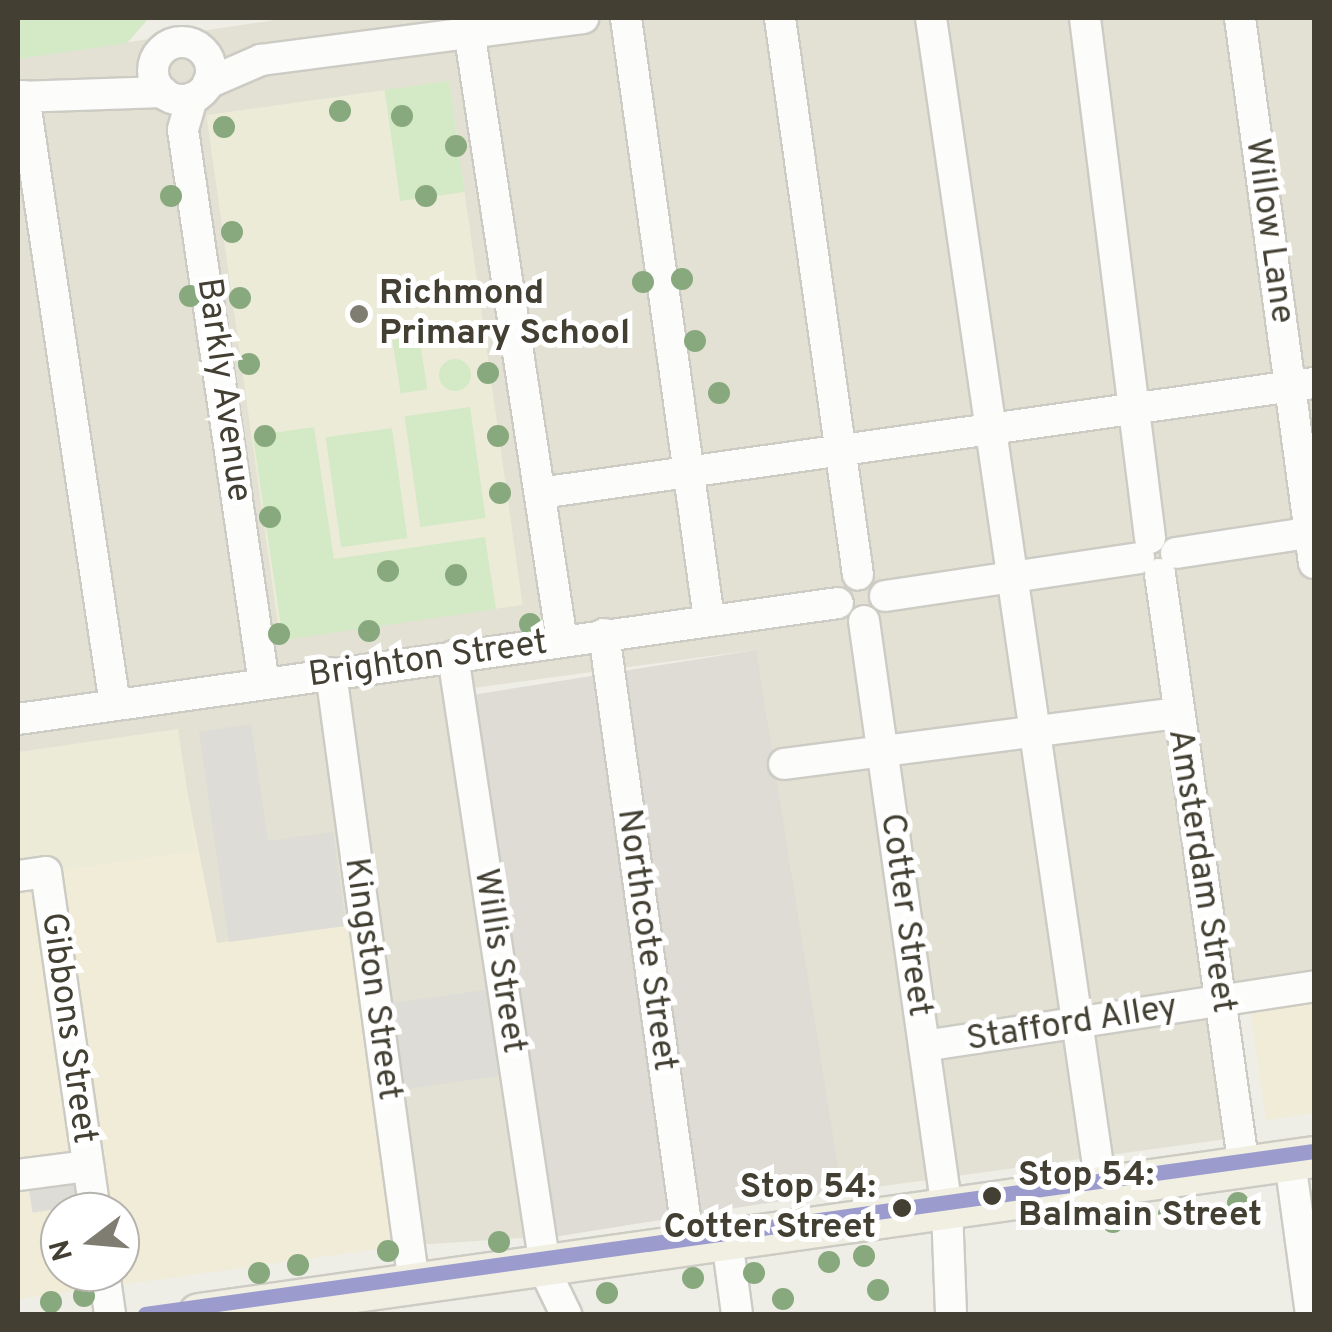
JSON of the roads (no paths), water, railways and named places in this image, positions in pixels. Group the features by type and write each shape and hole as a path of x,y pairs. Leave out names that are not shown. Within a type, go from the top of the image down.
{"main road":[{"path":"200,1314 288,1308 414,1284 1302,1159"}],"street":[{"path":"115,705 21,96 74,90 188,91 262,60 582,18"},
{"path":"626,18 710,620"},
{"path":"780,18 858,575 884,596"},
{"path":"932,18 1072,1025 1102,1186"},
{"name":"Amsterdam Street","path":"1086,18 1177,713 1244,1168"},
{"name":"Willow Lane","path":"1240,18 1302,385 1314,563"},
{"path":"469,30 562,640"},
{"path":"74,90 178,42 262,60"},
{"path":"188,91 201,49"},
{"path":"158,54 188,91"},
{"name":"Barkly Avenue","path":"188,91 182,130 264,684"},
{"path":"540,493 1302,385"},
{"path":"858,575 844,582 838,603 864,622 884,596 1312,532"},
{"name":"Brighton Street","path":"18,719 838,603"},
{"name":"Cotter Street","path":"864,622 947,1209 951,1314"},
{"name":"Northcote Street","path":"604,634 708,1242 738,1314"},
{"name":"Willis Street","path":"453,656 545,1266 566,1314"},
{"name":"Kingston Street","path":"331,673 414,1284"},
{"path":"784,764 1177,713"},
{"name":"Gibbons Street","path":"18,876 46,872 92,1192"},
{"name":"Stafford Alley","path":"924,1046 1314,986"},
{"path":"1302,1159 1311,1314"},
{"path":"18,1175 88,1166"}],"place":[{"name":"Richmond Primary School","path":"359,314"},
{"name":"Stop 54: Balmain Street","path":"992,1196"},
{"name":"Stop 54: Cotter Street","path":"902,1208"}]}
